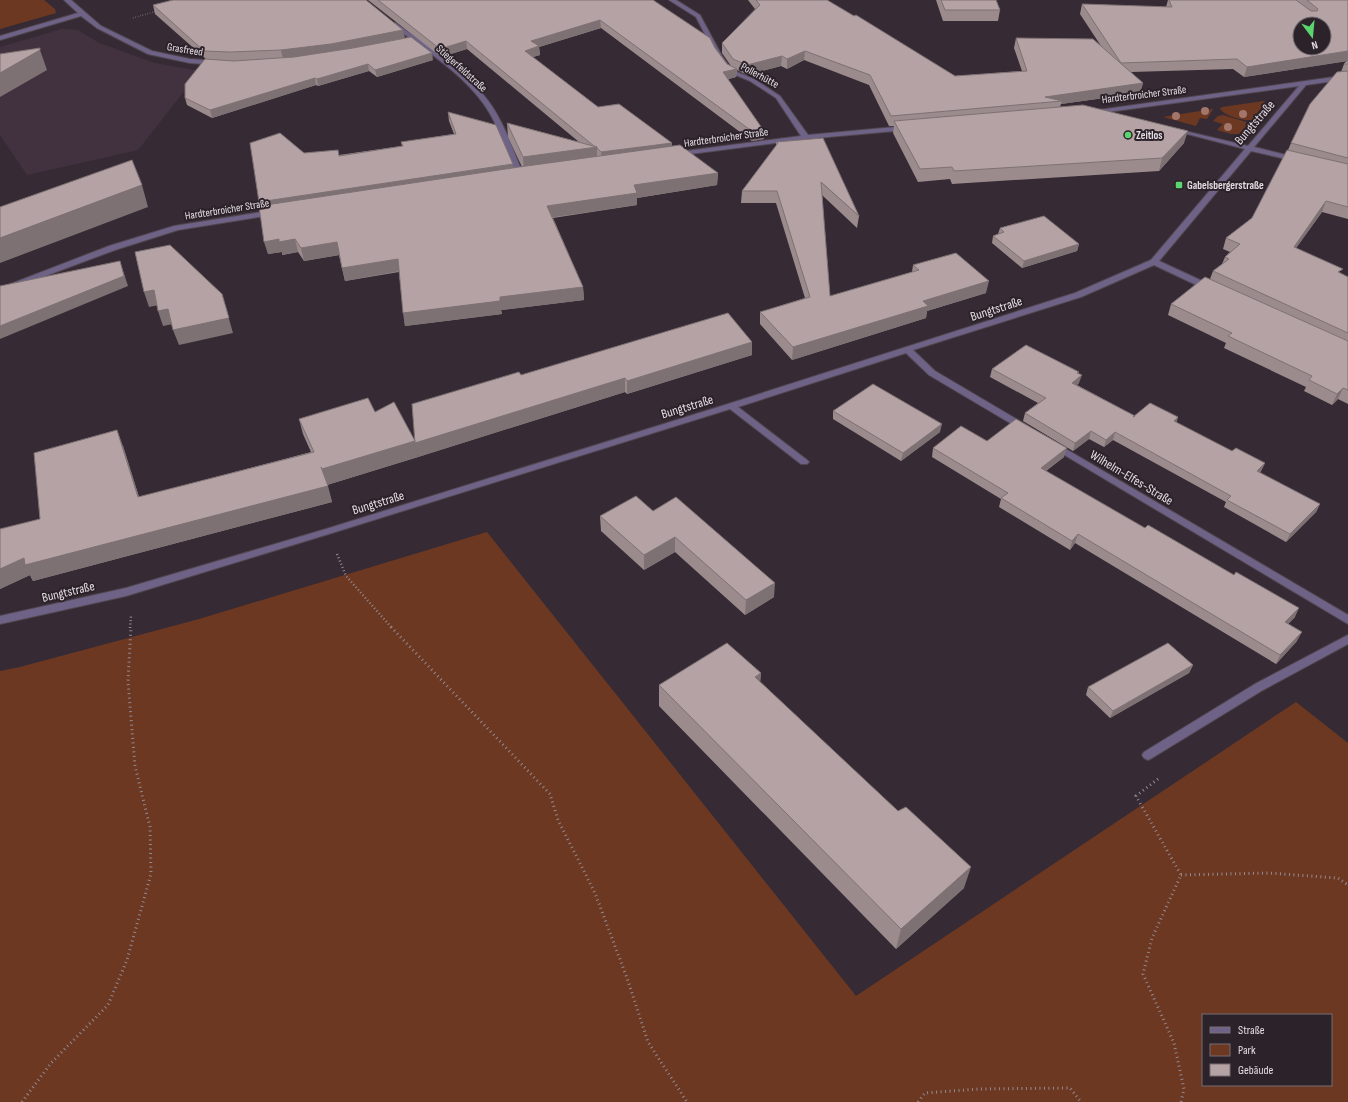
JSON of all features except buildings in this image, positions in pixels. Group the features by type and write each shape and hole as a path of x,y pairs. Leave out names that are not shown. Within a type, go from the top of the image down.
{"street":[{"name":"Grasfreed","path":"67,0 99,28 150,53 190,61 220,63"},
{"name":"Pollerhütte","path":"672,0 698,16 719,56 730,71 752,80 778,97 806,137"},
{"path":"0,38 82,14"},
{"name":"Stiegerfeldstraße","path":"385,18 480,94 496,120 520,176"},
{"path":"407,42 414,40"},
{"name":"Hardterbroicher Straße","path":"1087,112 1348,78"},
{"name":"Bungtstraße","path":"0,620 126,592 329,531 731,406 1078,295 1154,262 1303,84"},
{"path":"1102,111 1118,115"},
{"name":"Hardterbroicher Straße","path":"667,156 806,137 915,127"},
{"path":"1164,127 1302,162"},
{"name":"Hardterbroicher Straße","path":"0,291 112,248 177,228 281,211"},
{"path":"1154,262 1218,292"},
{"path":"908,350 932,373 1035,433"},
{"path":"731,406 804,462"},
{"name":"Wilhelm-Elfes-Straße","path":"1048,442 1348,620"},
{"path":"1148,755 1259,687 1348,639"}],"path":[{"path":"99,28 159,10"},
{"path":"329,531 346,576 395,631 550,794 558,820 595,893 627,978 648,1042 687,1102"},
{"path":"22,1102 51,1063 108,1005 126,960 151,874 150,828 135,766 128,682 131,613 126,592"},
{"path":"1160,778 1136,796 1181,875"},
{"path":"1181,875 1268,872 1338,878 1348,886"},
{"path":"1181,875 1152,938 1143,974 1174,1043 1184,1089 1181,1102"},
{"path":"918,1102 925,1093 979,1089 1070,1088 1081,1102"}],"shaded area":[{"path":"62,29 78,30 99,43 155,63 200,71 138,150 27,175 0,135 0,47"}],"green space":[{"path":"0,0 44,0 55,9 56,13 0,29"},
{"path":"1264,101 1265,103 1252,120 1234,118 1222,112 1220,109 1222,107"},
{"path":"1213,109 1207,119 1200,118 1196,126 1163,117"},
{"path":"1223,115 1246,122 1248,124 1239,134 1231,134 1217,130 1223,124 1213,121 1218,116"},
{"path":"487,532 856,996 1296,702 1348,743 1348,1102 0,1102 0,671 199,619"}],"place":[{"name":"Zeitlos","path":"1128,135"},
{"name":"Gabelsbergerstraße","path":"1179,185"}]}
